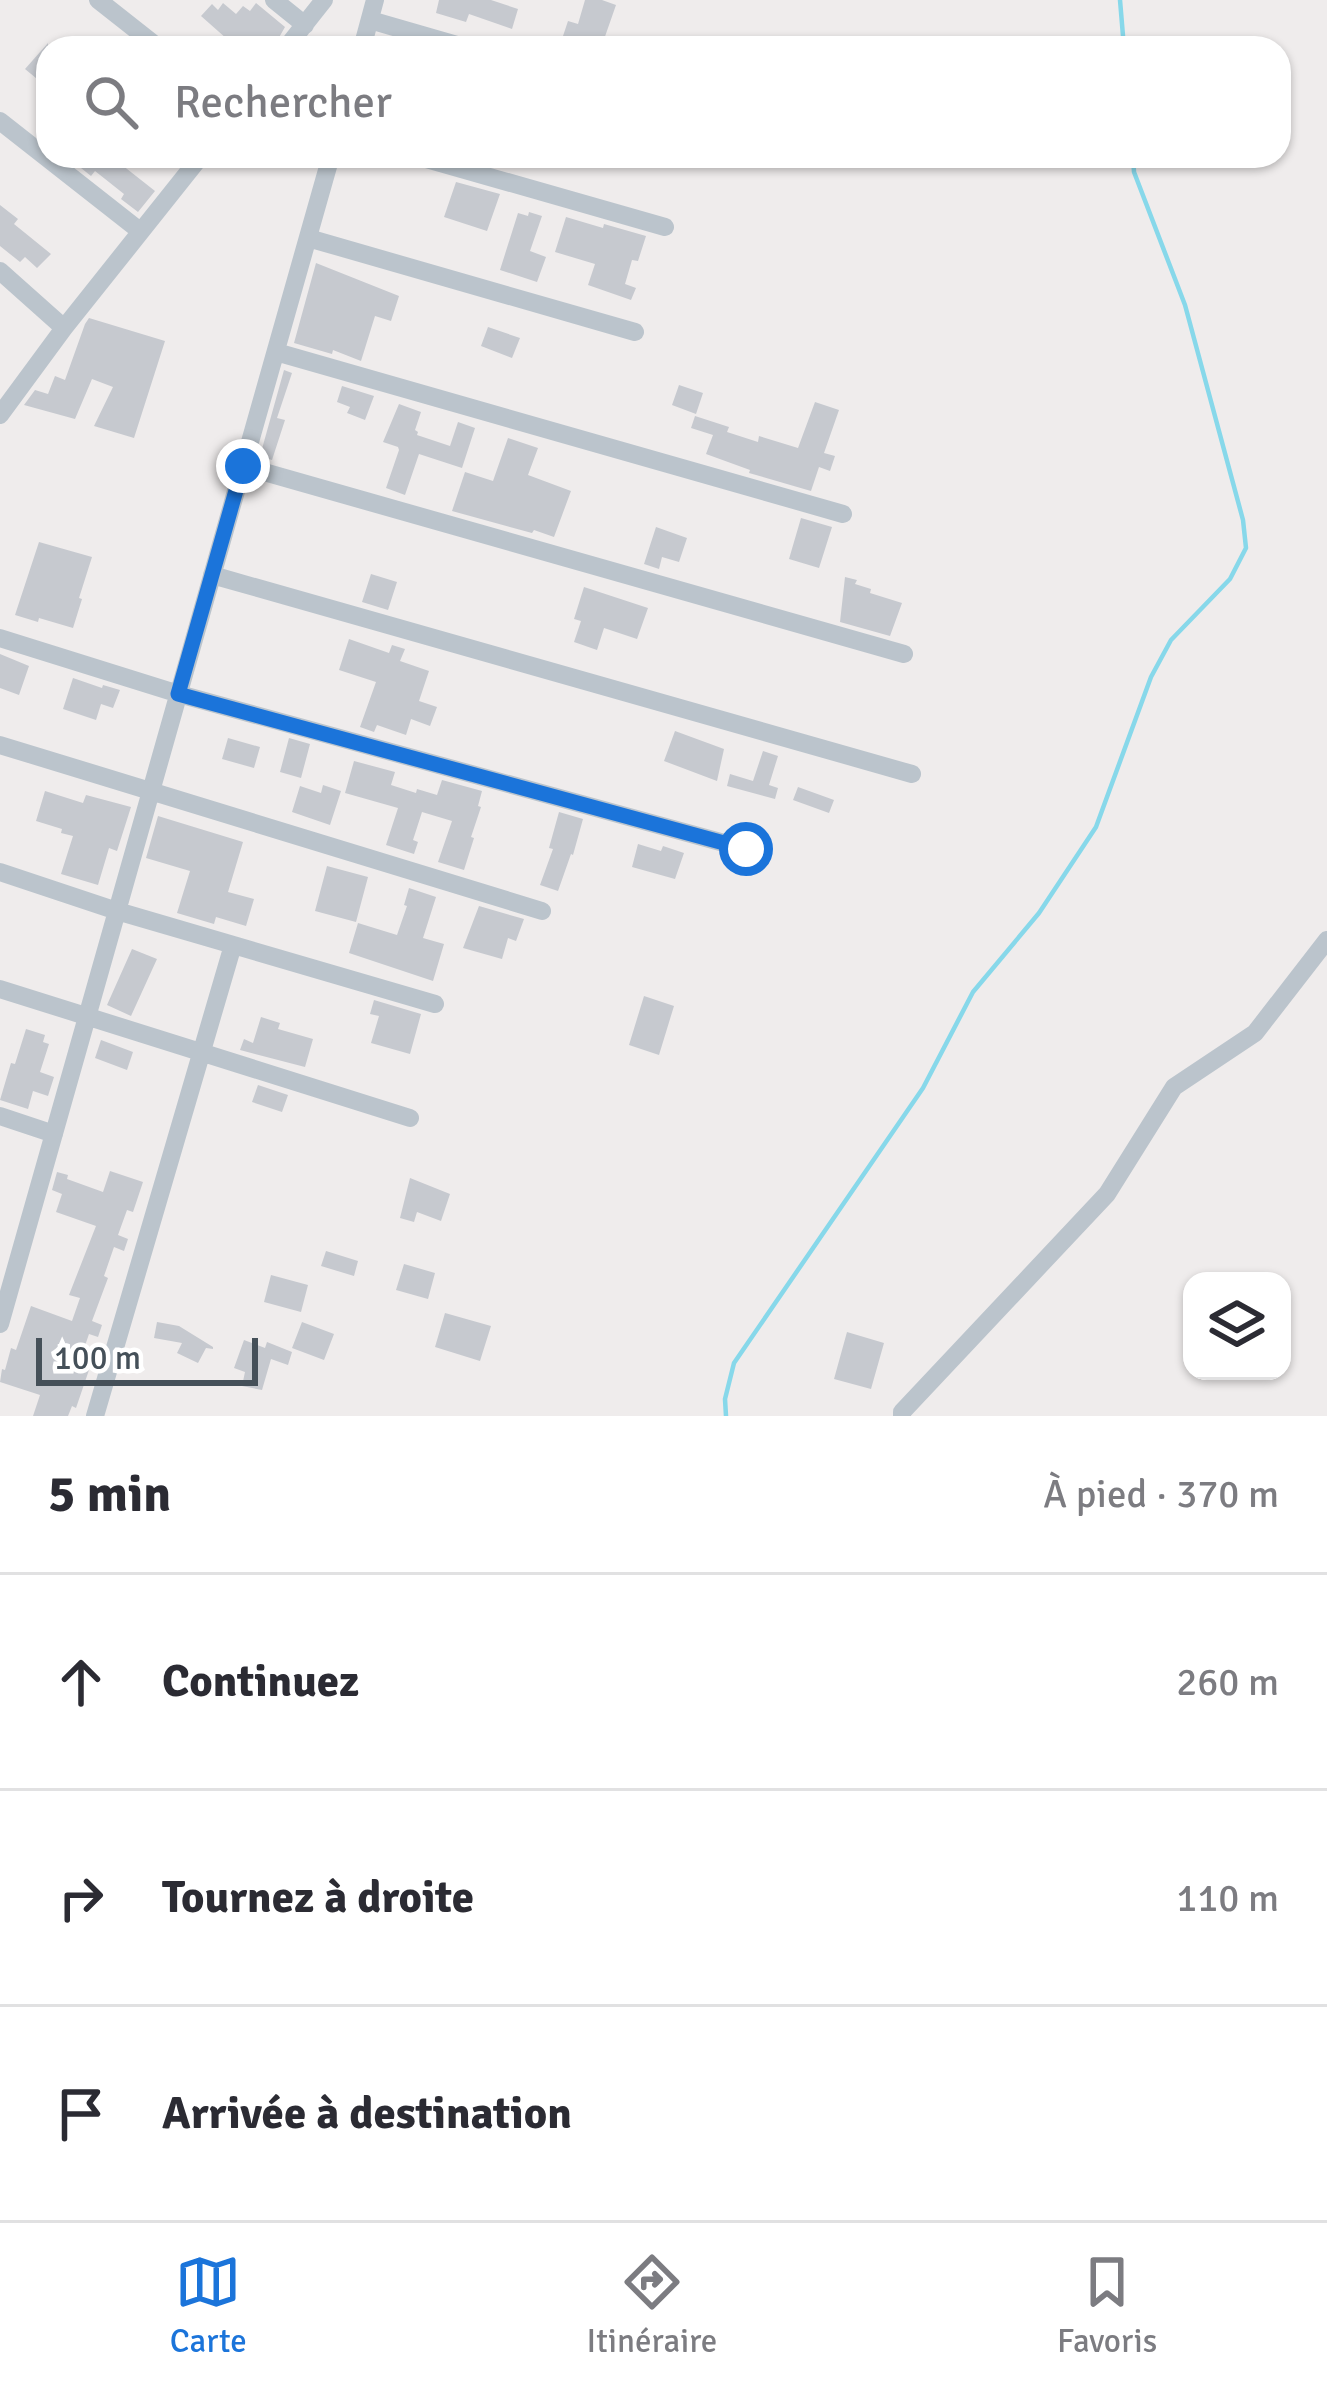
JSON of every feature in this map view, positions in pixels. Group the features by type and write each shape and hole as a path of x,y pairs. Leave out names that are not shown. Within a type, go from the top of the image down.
{"street":[{"path":"98,0 144,36"},
{"path":"274,0 305,25"},
{"path":"296,36 325,0"},
{"path":"365,36 375,0"},
{"path":"370,20 425,36"},
{"path":"0,121 36,150"},
{"path":"59,168 140,232"},
{"path":"0,415 191,168"},
{"path":"0,1324 328,168"},
{"path":"458,168 665,227"},
{"path":"308,238 635,332"},
{"path":"0,272 64,328"},
{"path":"275,352 842,514"},
{"path":"243,466 904,654"},
{"path":"212,575 912,774"},
{"path":"0,638 178,694 746,849"},
{"path":"0,745 542,911"},
{"path":"0,872 435,1004"},
{"path":"902,1416 1107,1194 1174,1087 1255,1033 1327,940"},
{"path":"95,1416 233,945"},
{"path":"0,989 410,1118"},
{"path":"0,1116 54,1134"},
{"path":"0,1239 22,1246"}],"building":[{"path":"439,0 491,0 518,9 512,29 469,14 466,22 436,13"},
{"path":"585,0 616,5 605,36 563,36 568,21 578,24"},
{"path":"223,3 236,14 243,6 250,11 256,3 285,27 280,36 224,36 201,16 212,4 218,10"},
{"path":"36,57 36,78 25,69"},
{"path":"81,168 126,168 155,191 138,212 95,171 91,176"},
{"path":"456,182 500,194 487,231 444,217"},
{"path":"0,205 18,219 14,224 51,254 37,268 0,246"},
{"path":"529,212 542,216 530,251 546,257 537,282 500,270 518,213 528,216"},
{"path":"566,217 646,236 625,284 636,288 631,300 588,285 595,264 555,252"},
{"path":"316,263 399,296 391,321 375,316 361,361 294,343"},
{"path":"89,318 165,341 134,438 94,426 113,387 92,379 75,419 24,405 35,390 48,394 55,376 65,380"},
{"path":"488,327 520,338 512,358 481,346"},
{"path":"284,370 292,373 277,418 285,420 272,460 260,456"},
{"path":"679,385 703,393 696,414 672,405"},
{"path":"342,386 374,396 365,420 347,413 350,407 337,402"},
{"path":"815,402 839,410 824,453 835,456 830,471 819,467 811,491 749,473 706,454 713,435 691,428 695,416 758,442 759,436 798,448"},
{"path":"399,404 421,412 417,435 450,446 458,422 475,428 462,468 419,454 405,495 386,488 399,450 383,442"},
{"path":"508,438 538,448 528,475 571,491 554,537 452,511 465,472 493,481"},
{"path":"801,518 832,527 819,568 789,559"},
{"path":"656,527 687,538 679,562 662,557 659,569 644,564"},
{"path":"39,542 92,557 73,628 15,615"},
{"path":"371,574 397,582 388,610 362,602"},
{"path":"845,577 857,580 855,584 871,589 870,593 902,603 890,636 840,622"},
{"path":"584,587 648,608 637,639 604,628 597,650 574,642 581,621 574,619"},
{"path":"349,639 389,653 392,645 405,649 400,661 429,671 419,701 437,707 430,726 411,719 406,735 377,725 374,732 360,727 376,682 339,670"},
{"path":"0,654 29,666 19,695 0,688"},
{"path":"73,678 120,690 113,708 101,704 96,720 63,709"},
{"path":"675,731 724,749 717,781 664,761"},
{"path":"228,738 260,747 254,768 222,759"},
{"path":"289,738 310,744 301,778 280,772"},
{"path":"763,751 778,756 769,785 778,788 775,799 727,786 730,774 753,781"},
{"path":"354,761 395,772 391,785 416,793 417,789 437,795 442,780 482,791 464,870 438,862 452,821 422,812 413,840 418,842 414,854 386,845 398,808 345,793"},
{"path":"323,785 341,791 330,825 292,812 300,786 321,793"},
{"path":"798,787 834,800 829,813 793,800"},
{"path":"45,791 83,803 86,795 131,807 117,851 109,848 98,885 61,874 73,836 36,821"},
{"path":"559,812 583,819 558,891 540,885"},
{"path":"158,816 243,842 228,892 254,899 246,926 216,917 214,924 177,913 190,871 146,858"},
{"path":"638,844 684,853 675,879 632,867"},
{"path":"327,866 368,877 356,922 315,911"},
{"path":"409,888 436,897 423,938 444,944 433,981 349,953 358,923 397,935"},
{"path":"479,906 524,919 516,941 508,938 502,959 463,948"},
{"path":"132,949 157,959 131,1016 107,1005"},
{"path":"644,996 674,1006 659,1055 629,1045"},
{"path":"374,1000 421,1014 410,1054 371,1043 379,1016 370,1014"},
{"path":"261,1017 280,1023 278,1029 313,1039 305,1067 240,1050 244,1039 253,1043"},
{"path":"26,1029 45,1035 43,1042 49,1044 40,1072 54,1077 48,1096 33,1091 28,1109 0,1100"},
{"path":"101,1040 133,1052 127,1070 95,1058"},
{"path":"258,1085 288,1095 282,1112 252,1102"},
{"path":"110,1171 143,1182 133,1212 127,1210 118,1235 128,1239 124,1251 114,1247 104,1276 108,1278 92,1321 102,1325 98,1337 89,1334 78,1366 89,1370 76,1408 72,1406 68,1416 33,1416 40,1395 0,1382 2,1369 11,1348 16,1350 31,1306 72,1321 80,1298 69,1295 96,1226 56,1212 62,1194 52,1190 57,1172 103,1192"},
{"path":"410,1178 450,1194 441,1221 417,1212 414,1222 400,1218"},
{"path":"326,1251 358,1261 354,1276 321,1266"},
{"path":"404,1264 435,1273 428,1299 396,1290"},
{"path":"271,1275 308,1285 301,1312 264,1302"},
{"path":"445,1313 491,1326 480,1361 435,1347"},
{"path":"157,1322 179,1326 213,1349 206,1348 198,1363 177,1353 182,1343 154,1338"},
{"path":"302,1322 334,1334 324,1360 292,1348"},
{"path":"847,1332 884,1343 871,1389 834,1379"},
{"path":"244,1340 265,1348 267,1342 292,1352 288,1365 271,1359 262,1390 242,1386 245,1372 234,1368"}],"waterway":[{"path":"1120,0 1123,36"},
{"path":"726,1416 734,1363 923,1088 973,992 1039,913 1096,827 1151,677 1171,640 1230,579 1246,548 1243,520 1185,305 1134,168"}],"route":[{"path":"243,466 178,694 746,849"}]}
